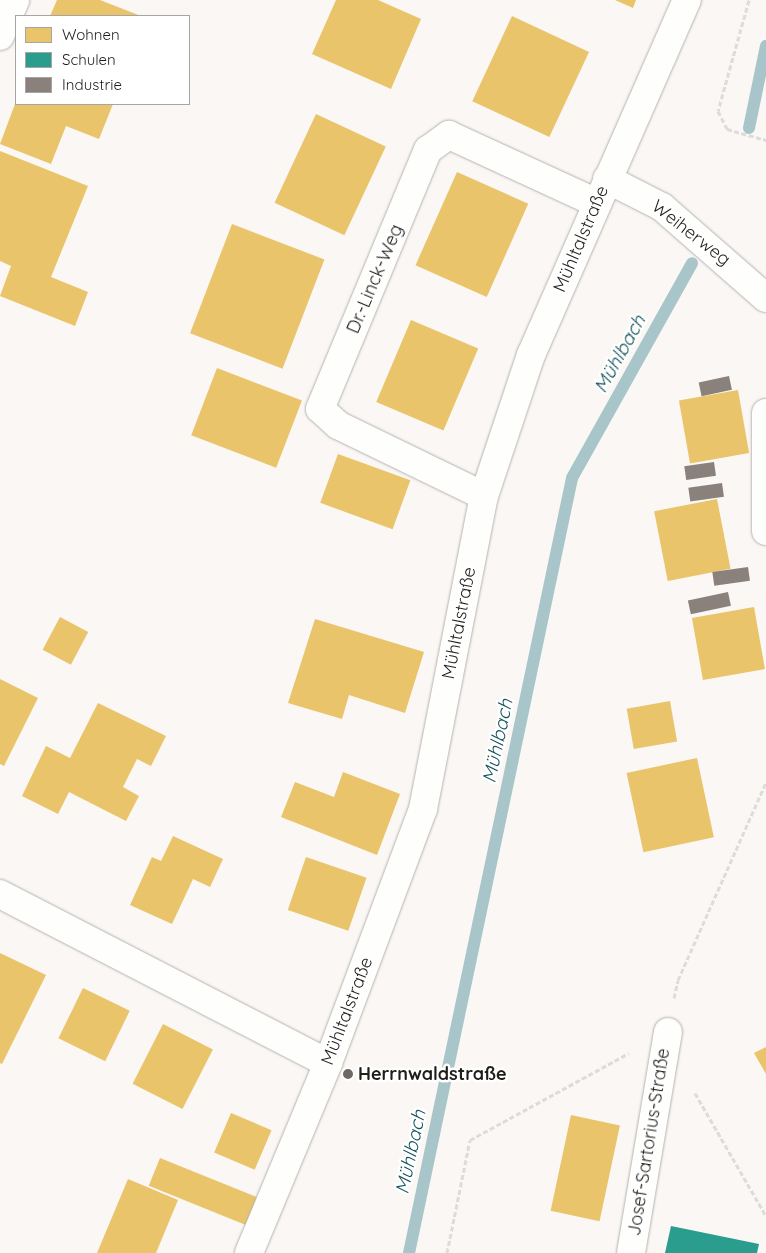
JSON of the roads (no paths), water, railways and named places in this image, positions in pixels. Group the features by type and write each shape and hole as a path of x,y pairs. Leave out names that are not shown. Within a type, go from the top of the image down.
{"street":[{"path":"0,36 15,0"},
{"name":"Mühltalstraße","path":"249,1253 328,1063 423,809 484,496 531,355 687,0"},
{"name":"Dr.-Linck-Weg","path":"484,496 338,425 320,409 428,150 449,135 602,191"},
{"name":"Weiherweg","path":"602,191 662,207 766,298"},
{"path":"766,412 766,531"},
{"path":"0,894 328,1063"},
{"name":"Josef-Sartorius-Straße","path":"631,1253 668,1032"}],"waterway":[{"name":"Mühlbach","path":"749,128 766,46"},
{"name":"Mühlbach","path":"409,1253 572,478 692,263"}],"place":[{"name":"Herrnwaldstraße","path":"348,1074"}]}
